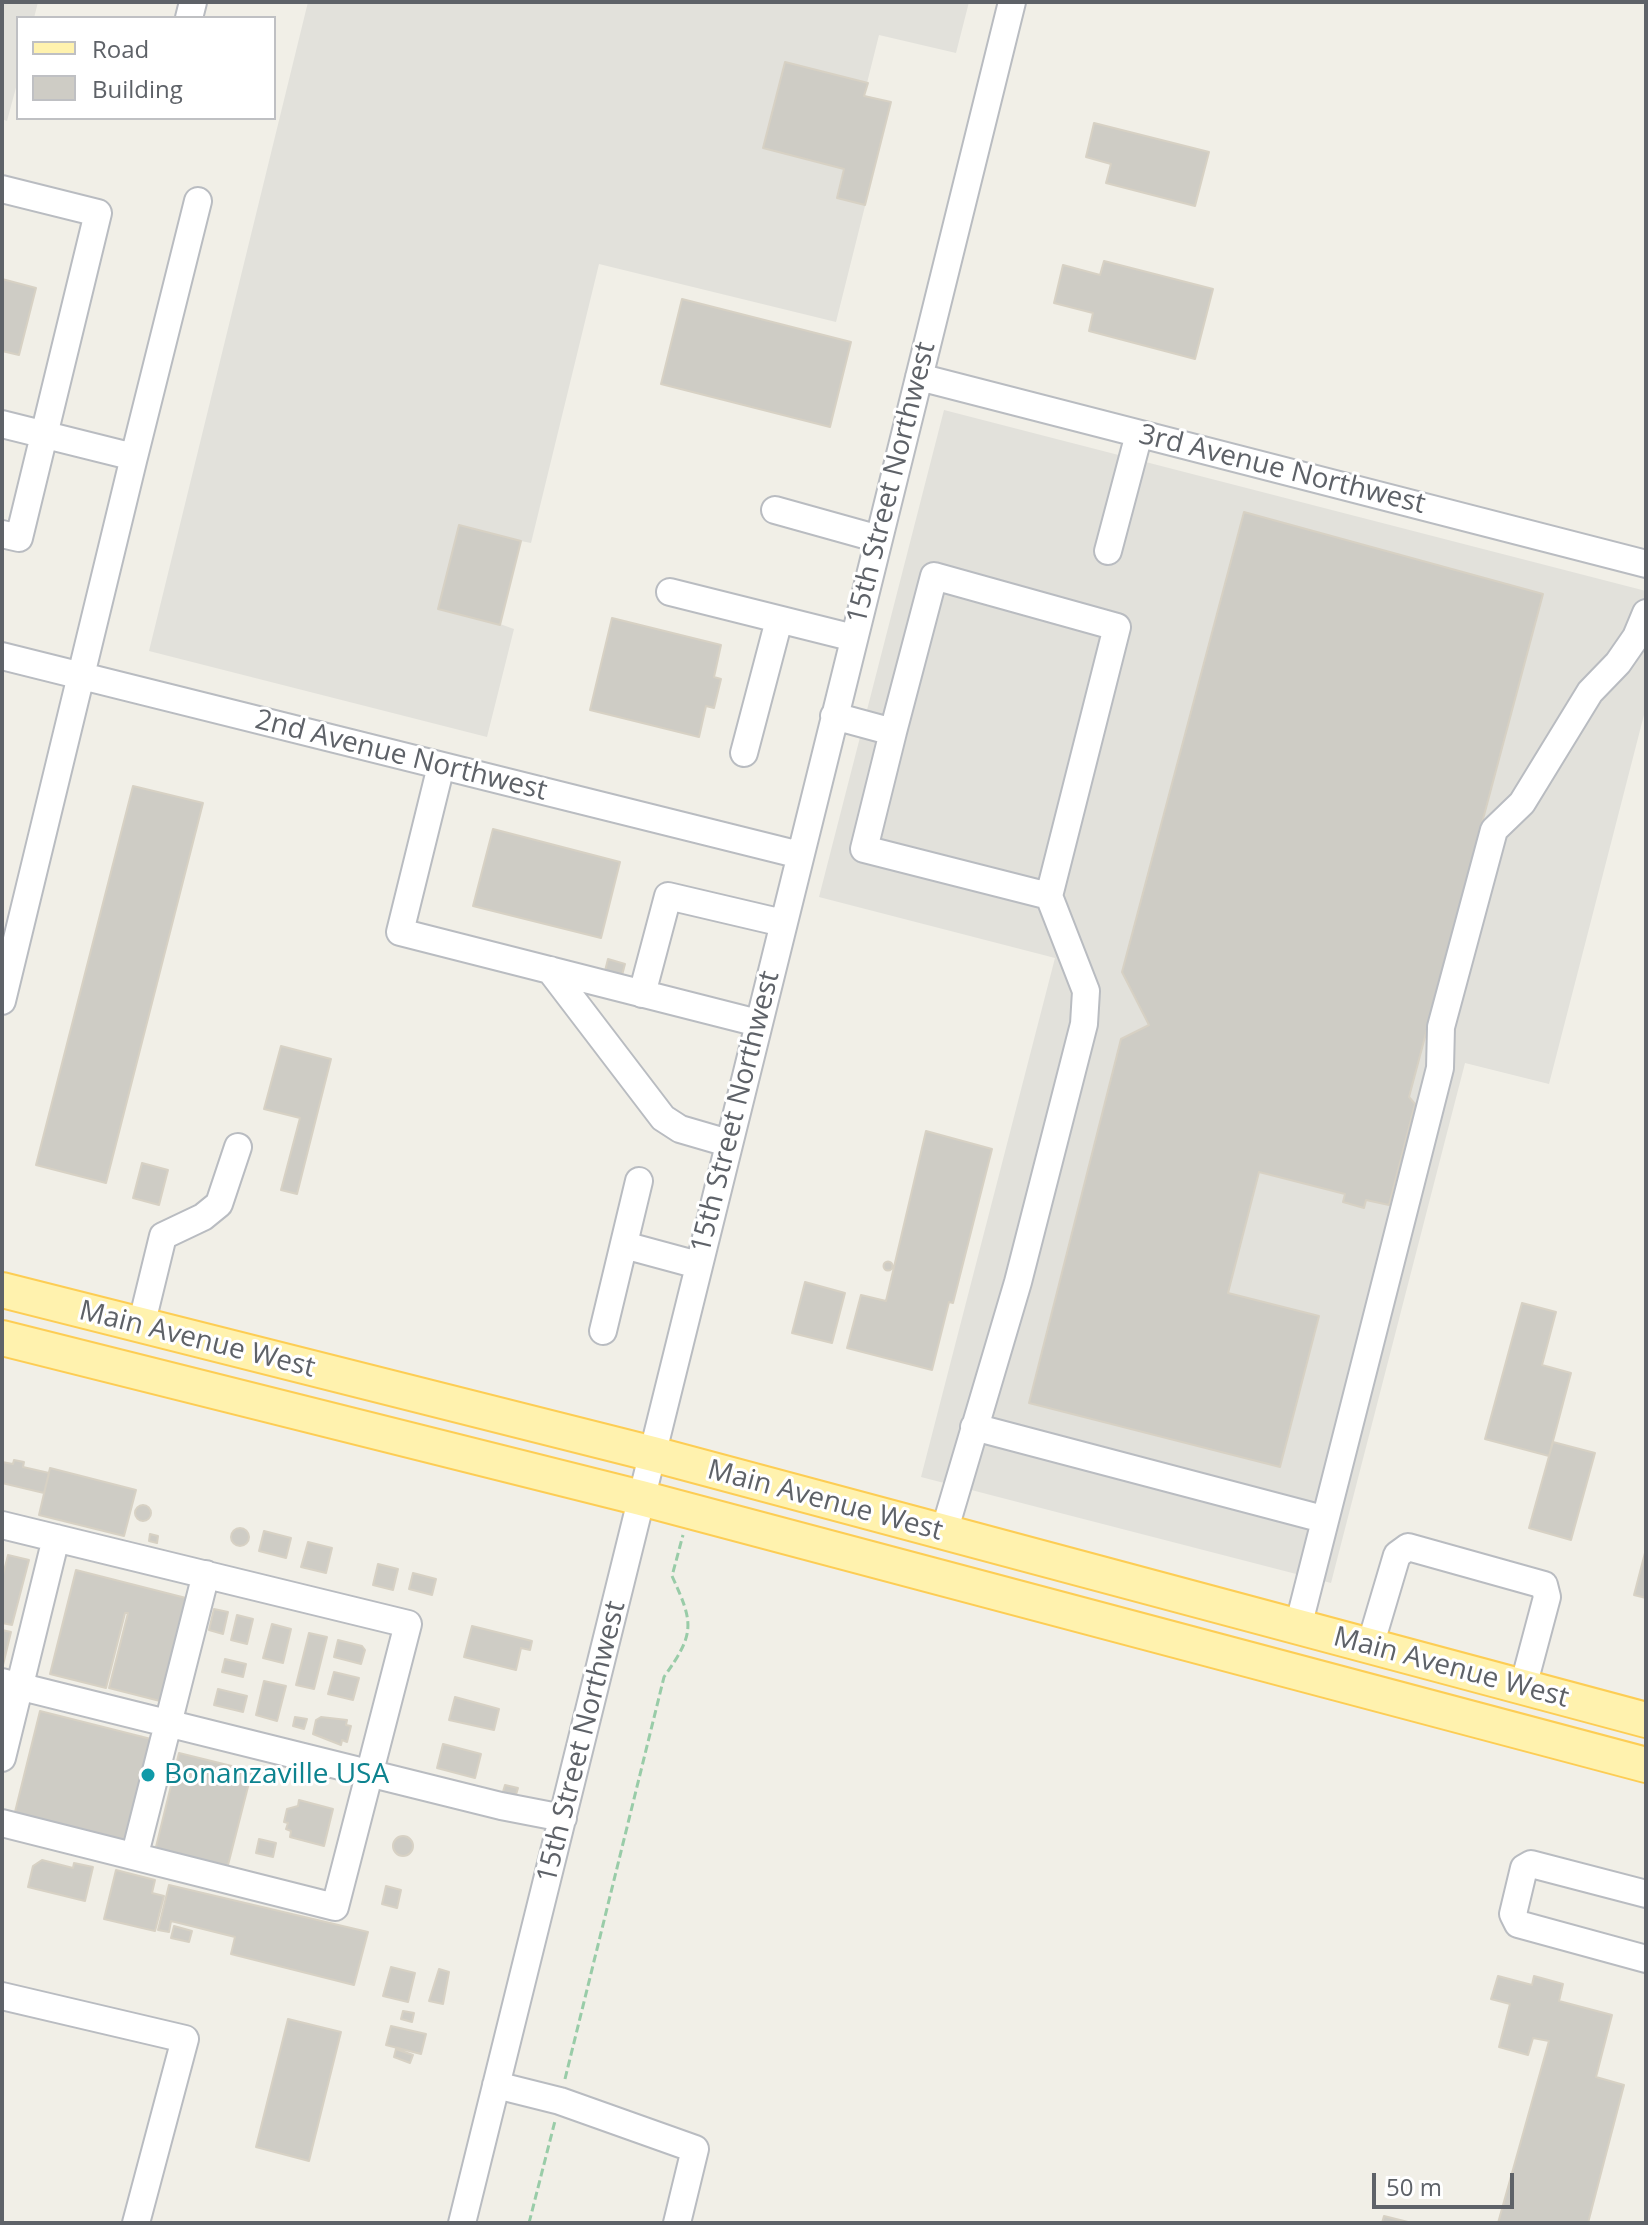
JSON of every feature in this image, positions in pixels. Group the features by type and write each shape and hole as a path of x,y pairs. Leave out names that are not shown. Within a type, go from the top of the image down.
{"main road":[{"name":"Main Avenue West","path":"2,1290 653,1454 1646,1720"},
{"name":"Main Avenue West","path":"2,1338 641,1498 1646,1765"}],"street":[{"name":"15th Street Northwest","path":"462,2223 1012,2"},
{"path":"2,189 98,213 19,538 2,534"},
{"path":"2,1001 198,201"},
{"name":"3rd Avenue Northwest","path":"919,377 1646,564"},
{"path":"2,424 134,457"},
{"path":"1108,551 1139,434"},
{"path":"775,510 879,539"},
{"path":"944,1532 1018,1282 1084,1024 1086,991 1049,896 1117,627 934,576 864,849 1049,896"},
{"path":"670,592 854,638"},
{"path":"1298,1627 1436,1084 1441,1027 1494,830 1522,803 1590,692 1618,663 1636,637 1646,613"},
{"path":"744,753 779,620"},
{"name":"2nd Avenue Northwest","path":"2,656 800,855"},
{"path":"834,716 893,732"},
{"path":"441,766 400,932 758,1023"},
{"path":"642,994 668,896 783,923"},
{"path":"550,970 663,1118 680,1129 728,1143"},
{"path":"141,1326 163,1236 203,1217 219,1204 238,1147"},
{"path":"603,1331 639,1181"},
{"path":"624,1245 698,1265"},
{"path":"974,1427 1323,1519"},
{"path":"2,1525 408,1624 335,1907 135,1854 2,1823"},
{"path":"2,1758 11,1684 56,1538"},
{"path":"1370,1646 1397,1555 1408,1547 1544,1585 1547,1597 1523,1687"},
{"path":"135,1854 206,1574"},
{"path":"11,1684 501,1806 563,1818"},
{"path":"1646,1894 1531,1864 1524,1868 1513,1914 1518,1924 1646,1959"},
{"path":"2,1996 185,2039 136,2223"},
{"path":"496,2085 560,2101 695,2149 677,2223"}],"path":[{"path":"529,2223 664,1677 682,1651 690,1623 689,1611 672,1576 683,1535"}],"shaded area":[{"path":"2,2 38,2 34,16 16,16 16,87 7,121 2,119"},
{"path":"308,2 969,2 956,53 879,35 864,95 891,102 836,322 599,264 531,543 521,541 500,624 514,629 487,737 149,651"},
{"path":"944,410 1646,591 1646,707 1549,1084 1465,1063 1331,1583 921,1477 1055,958 819,897"}],"building":[{"path":"785,62 868,83 864,96 891,102 865,205 837,198 844,169 763,148"},
{"path":"1094,123 1209,152 1195,206 1106,183 1111,164 1086,157"},
{"path":"1104,261 1213,289 1195,359 1089,331 1093,313 1054,303 1063,265 1100,275"},
{"path":"2,279 36,288 19,355 2,351"},
{"path":"682,299 851,342 830,427 661,384"},
{"path":"1244,512 1543,594 1409,1097 1415,1104 1389,1205 1366,1200 1364,1208 1343,1202 1345,1194 1259,1172 1228,1293 1319,1316 1280,1467 1029,1403 1121,1039 1149,1025 1122,972"},
{"path":"459,525 521,541 500,625 438,609"},
{"path":"612,618 721,645 714,677 721,679 714,708 706,706 699,737 590,710"},
{"path":"133,786 203,803 106,1183 36,1165"},
{"path":"493,829 620,862 601,938 473,906"},
{"path":"608,959 625,964 620,983 603,979"},
{"path":"281,1046 331,1059 297,1194 281,1190 300,1118 264,1109"},
{"path":"926,1131 992,1149 953,1303 949,1302 932,1370 847,1348 861,1295 886,1301"},
{"path":"142,1163 168,1170 159,1205 133,1198"},
{"path":"888,1261 893,1266 888,1271 883,1266"},
{"path":"805,1282 845,1293 832,1343 792,1333"},
{"path":"1522,1303 1556,1312 1542,1365 1571,1373 1549,1456 1485,1439"},
{"path":"1553,1442 1595,1453 1571,1540 1529,1528"},
{"path":"14,1460 24,1462 23,1467 49,1473 44,1493 2,1483 2,1462 13,1464"},
{"path":"50,1468 136,1490 124,1536 39,1515"},
{"path":"143,1505 149,1507 149,1519 143,1521 137,1519 135,1513 137,1507"},
{"path":"240,1528 249,1537 240,1546 231,1537"},
{"path":"264,1531 291,1538 286,1558 259,1551"},
{"path":"150,1534 158,1536 157,1543 149,1541"},
{"path":"308,1542 332,1548 326,1573 301,1567"},
{"path":"1646,1549 1646,1598 1634,1595"},
{"path":"8,1555 29,1560 12,1625 2,1623 2,1579"},
{"path":"378,1564 398,1569 393,1590 373,1585"},
{"path":"76,1570 186,1598 160,1701 109,1688 128,1613 125,1613 106,1688 50,1674"},
{"path":"413,1573 436,1579 432,1595 409,1589"},
{"path":"214,1609 228,1612 223,1634 209,1630"},
{"path":"237,1615 253,1619 247,1644 231,1640"},
{"path":"272,1624 291,1629 283,1663 263,1658"},
{"path":"472,1626 532,1641 530,1650 521,1648 516,1670 464,1657"},
{"path":"2,1630 11,1632 3,1665 2,1665"},
{"path":"309,1633 327,1637 314,1689 296,1685"},
{"path":"338,1640 362,1646 365,1650 361,1664 334,1657"},
{"path":"225,1659 246,1664 243,1677 222,1672"},
{"path":"334,1672 359,1678 353,1700 328,1694"},
{"path":"264,1681 286,1686 277,1721 256,1715"},
{"path":"218,1689 247,1696 243,1712 214,1705"},
{"path":"455,1697 499,1709 494,1730 449,1720"},
{"path":"40,1711 155,1740 129,1845 14,1816"},
{"path":"295,1717 307,1719 304,1729 293,1726"},
{"path":"321,1717 347,1720 346,1725 351,1726 347,1742 342,1740 341,1745 313,1734 316,1720"},
{"path":"443,1744 481,1754 475,1778 437,1768"},
{"path":"179,1753 252,1771 227,1869 155,1851"},
{"path":"505,1785 518,1788 515,1798 502,1795"},
{"path":"299,1800 333,1809 324,1846 290,1837 291,1831 286,1829 288,1823 284,1822 287,1809 298,1806"},
{"path":"403,1836 410,1839 413,1846 410,1853 403,1856 396,1853 393,1846 396,1839"},
{"path":"259,1839 276,1843 273,1857 256,1853"},
{"path":"42,1860 73,1868 74,1863 93,1867 85,1901 28,1887 33,1866"},
{"path":"116,1870 155,1880 152,1893 164,1896 155,1931 104,1919"},
{"path":"169,1885 368,1932 354,1985 231,1954 235,1937 171,1921 169,1932 158,1930"},
{"path":"386,1886 401,1890 397,1908 382,1904"},
{"path":"174,1926 192,1931 189,1942 171,1938"},
{"path":"391,1967 415,1973 408,2002 383,1996"},
{"path":"439,1969 449,1972 443,2004 429,2001"},
{"path":"1498,1976 1532,1985 1534,1976 1563,1984 1559,2001 1612,2015 1596,2077 1624,2085 1588,2223 1498,2223 1549,2041 1533,2038 1528,2055 1499,2047 1510,2004 1491,1999"},
{"path":"403,2011 414,2013 412,2022 401,2019"},
{"path":"288,2019 341,2032 309,2161 256,2147"},
{"path":"391,2026 426,2034 421,2054 386,2045"},
{"path":"396,2049 413,2055 410,2063 394,2057"},
{"path":"1384,2216 1412,2223 1382,2223"}],"place":[{"name":"Bonanzaville USA","path":"148,1775"}]}
